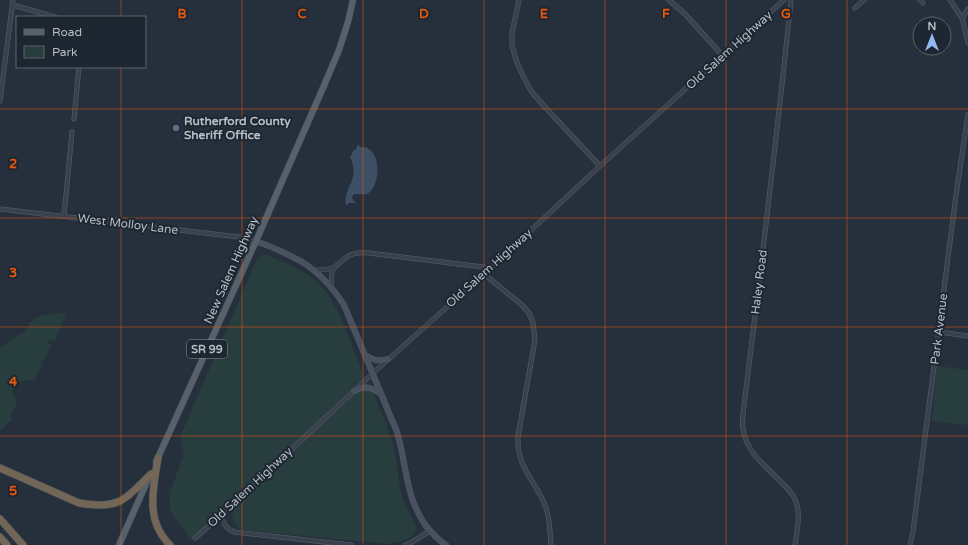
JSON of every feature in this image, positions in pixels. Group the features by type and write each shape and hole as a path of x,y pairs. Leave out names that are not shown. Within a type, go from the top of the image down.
{"highway":[{"path":"158,458 152,505 154,518 158,529 170,545"},
{"path":"0,468 79,503 92,506 120,501 131,494 151,474"},
{"path":"0,519 23,545"},
{"path":"0,537 7,545"}],"main road":[{"name":"New Salem Highway","path":"119,545 293,158 336,56 348,22 353,0"},
{"path":"256,241 302,262 323,278 335,291 344,305 399,439 409,492 414,505 422,521 430,531 446,545"},
{"path":"364,355 376,360 388,360"},
{"path":"354,391 367,387 372,388 381,394"}],"street":[{"path":"519,0 512,33 512,40 516,60 523,76 531,91 600,166"},
{"path":"669,0 685,14 723,56"},
{"name":"Old Salem Highway","path":"195,538 222,515 372,374 491,268 600,166 784,0"},
{"name":"Haley Road","path":"791,0 773,171 742,429 748,446 757,458 794,497 799,520 795,545"},
{"path":"855,8 864,0"},
{"path":"950,0 962,18 968,43"},
{"path":"0,101 13,2 51,16"},
{"path":"962,18 968,9"},
{"path":"74,120 80,68"},
{"name":"Park Avenue","path":"910,545 913,533 956,195 968,114"},
{"path":"64,216 72,132"},
{"name":"West Molloy Lane","path":"0,209 239,237 256,241"},
{"path":"331,287 332,272 334,268 351,254 359,252 491,268"},
{"path":"313,270 334,268"},
{"path":"484,274 522,305 530,315 533,324 535,340 518,436 518,444 520,461 546,507 551,545"},
{"path":"939,332 968,336"},
{"path":"222,515 222,519 228,529 234,532 324,544 351,545"},
{"path":"405,545 430,531"}],"green space":[{"path":"262,255 268,255 305,273 316,281 325,291 340,315 363,376 360,381 311,429 191,539 170,511 170,492 184,454 180,437 257,259"},
{"path":"58,313 66,314 55,340 51,340 46,343 52,345 34,381 28,380 17,382 13,387 12,392 17,402 12,412 12,421 0,430 0,348 26,330 29,323 39,316"},
{"path":"937,366 968,370 968,425 932,421"},
{"path":"365,389 373,393 385,420 392,441 402,496 416,527 415,533 408,539 387,544 243,530 235,525 232,516 236,504 353,395"}],"water":[{"path":"358,144 360,147 368,148 376,158 377,179 371,191 367,194 354,194 352,197 356,203 349,203 346,206 347,193 354,171 350,157"}],"place":[{"name":"Rutherford County Sheriff Office","path":"176,128"}]}
